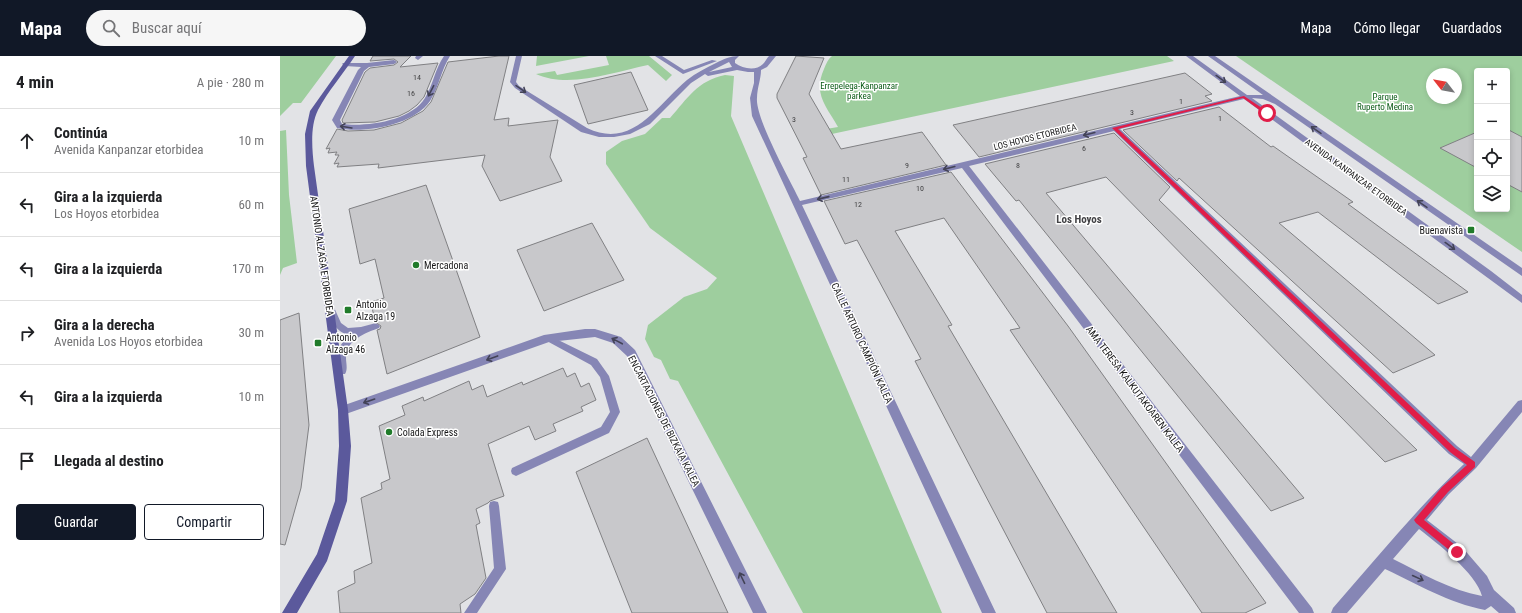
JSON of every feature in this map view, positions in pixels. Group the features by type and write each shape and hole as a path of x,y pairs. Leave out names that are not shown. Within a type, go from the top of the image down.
{"street":[{"path":"367,65 361,70 336,120 340,126 349,128 385,123 409,115 422,106 431,94 447,56"},
{"path":"519,56 513,82 517,87 592,134 606,136 623,134 639,129 649,122 690,82 709,69 735,56"},
{"path":"658,56 683,72 712,61 735,56"},
{"path":"735,56 731,62 736,68"},
{"name":"AVENIDA KANPANZAR ETORBIDEA","path":"1189,56 1482,269 1522,300"},
{"name":"AVENIDA KANPANZAR ETORBIDEA","path":"1212,56 1522,273"},
{"path":"690,82 712,73 736,68 742,70 758,69 766,64 770,57"},
{"path":"348,60 367,65 394,62"},
{"name":"ANTONIO ALZAGA ETORBIDEA","path":"289,613 322,557 341,501 345,446 343,410 338,383 308,140 314,111 348,60"},
{"name":"CALLE ARTURO CAMPIÓN KALEA","path":"758,69 757,83 753,98 756,116 989,613"},
{"name":"LOS HOYOS ETORBIDEA","path":"797,204 1244,97 1254,95 1276,102"},
{"path":"1114,128 1453,450 1472,464"},
{"name":"AMA TERESA KALKUTAKOAREN KALEA","path":"964,165 1307,613"},
{"name":"ENCARTACIONES DE BIZKAIA KALEA","path":"343,410 548,338 595,333 617,340 631,353 760,613"},
{"path":"1338,613 1418,520 1445,490 1472,464 1522,404"},
{"path":"1418,520 1457,552 1482,581 1494,603 1510,613"},
{"path":"1382,561 1448,592 1469,600 1494,603"}],"lane":[{"path":"329,304 338,326 345,331 361,332"},
{"path":"338,383 342,374 341,354 346,342 361,332 376,326"},
{"path":"516,471 605,430 615,412 604,376 594,362 548,338"},
{"path":"470,613 500,569 494,506"}],"green space":[{"path":"280,56 336,56 301,103 293,103 280,116"},
{"path":"537,56 589,56 536,66"},
{"path":"606,56 649,56 672,75 666,81 648,65 577,80 549,78 536,74 555,71 557,75 609,65"},
{"name":"Errepelega-Kanpanzar parkea","path":"832,56 1167,56 1174,61 799,141 796,134 838,127 825,106 820,93 821,78 826,63"},
{"name":"Parque Ruperto Medina","path":"1236,56 1522,56 1522,252"},
{"path":"725,75 734,76 731,116 942,613 803,613 678,381 670,379 661,360 654,357 645,339 648,325 684,297 707,289 717,278 650,228 606,164 606,152 622,141 645,134 662,118 670,118 688,97 700,86 707,81"},
{"path":"286,130 289,195 297,263 283,268 280,275 280,131"}],"building":[{"path":"373,56 411,56 400,67 438,63 424,97 409,111 399,116 375,122 343,123 342,120 365,72 370,68 394,65 398,62 394,59 370,61"},
{"path":"509,56 494,120 509,118 508,126 558,120 550,157 562,181 500,201 482,166 485,155 378,168 379,164 337,167 339,163 334,164 339,155 335,155 337,152 328,153 330,148 326,149 337,129 348,131 374,130 401,123 423,111 431,102 448,62"},
{"path":"796,56 824,58 809,94 841,149 922,132 946,165 821,195 803,158 807,157 777,98 777,94"},
{"path":"631,72 648,110 588,124 574,85"},
{"path":"1185,73 1212,94 1205,96 1212,101 979,157 953,125"},
{"path":"1219,107 1271,147 1273,146 1353,202 1348,204 1468,292 1438,304 1318,212 1279,223 1435,355 1393,373 1179,178 1177,181 1123,130"},
{"path":"1510,131 1522,137 1522,192 1510,186"},
{"path":"1114,133 1170,187 1159,200 1417,450 1385,462 1106,177 1046,193 1304,498 1271,511 1019,200 1016,201 985,164"},
{"path":"1474,133 1474,166 1440,148"},
{"path":"951,172 1068,326 1266,603 1245,613 1202,613 1010,330 1020,328 944,218 895,231 952,325 948,326 1117,613 1047,613 915,361 921,359 857,240 845,244 824,201"},
{"path":"426,185 480,337 387,374 377,330 380,329 381,326 375,322 371,302 384,298 375,259 360,264 349,209"},
{"path":"592,223 624,280 544,311 517,250"},
{"path":"299,313 309,425 301,488 285,545 280,544 280,320"},
{"path":"563,368 567,377 575,373 581,387 589,383 596,400 581,407 583,411 553,424 556,431 535,440 529,426 488,444 504,496 490,501 476,509 480,523 476,525 486,578 475,594 460,604 461,613 340,613 338,591 355,583 354,571 372,563 361,498 382,489 381,483 390,479 379,426 405,415 402,406 423,397 424,401 469,381 472,390 483,385 487,397 522,382 523,385"},
{"path":"647,438 728,613 632,613 576,472"}],"place":[{"name":"Buenavista","path":"1471,230"},
{"name":"Mercadona","path":"416,265"},
{"name":"Antonio Alzaga 19","path":"348,310"},
{"name":"Antonio Alzaga 46","path":"318,343"},
{"name":"Colada Express","path":"389,432"}],"district":[{"name":"Los Hoyos","path":"1079,219"}],"route":[{"path":"1267,113 1244,97 1114,128 1453,450 1472,464 1445,490 1418,520 1457,552"}]}
